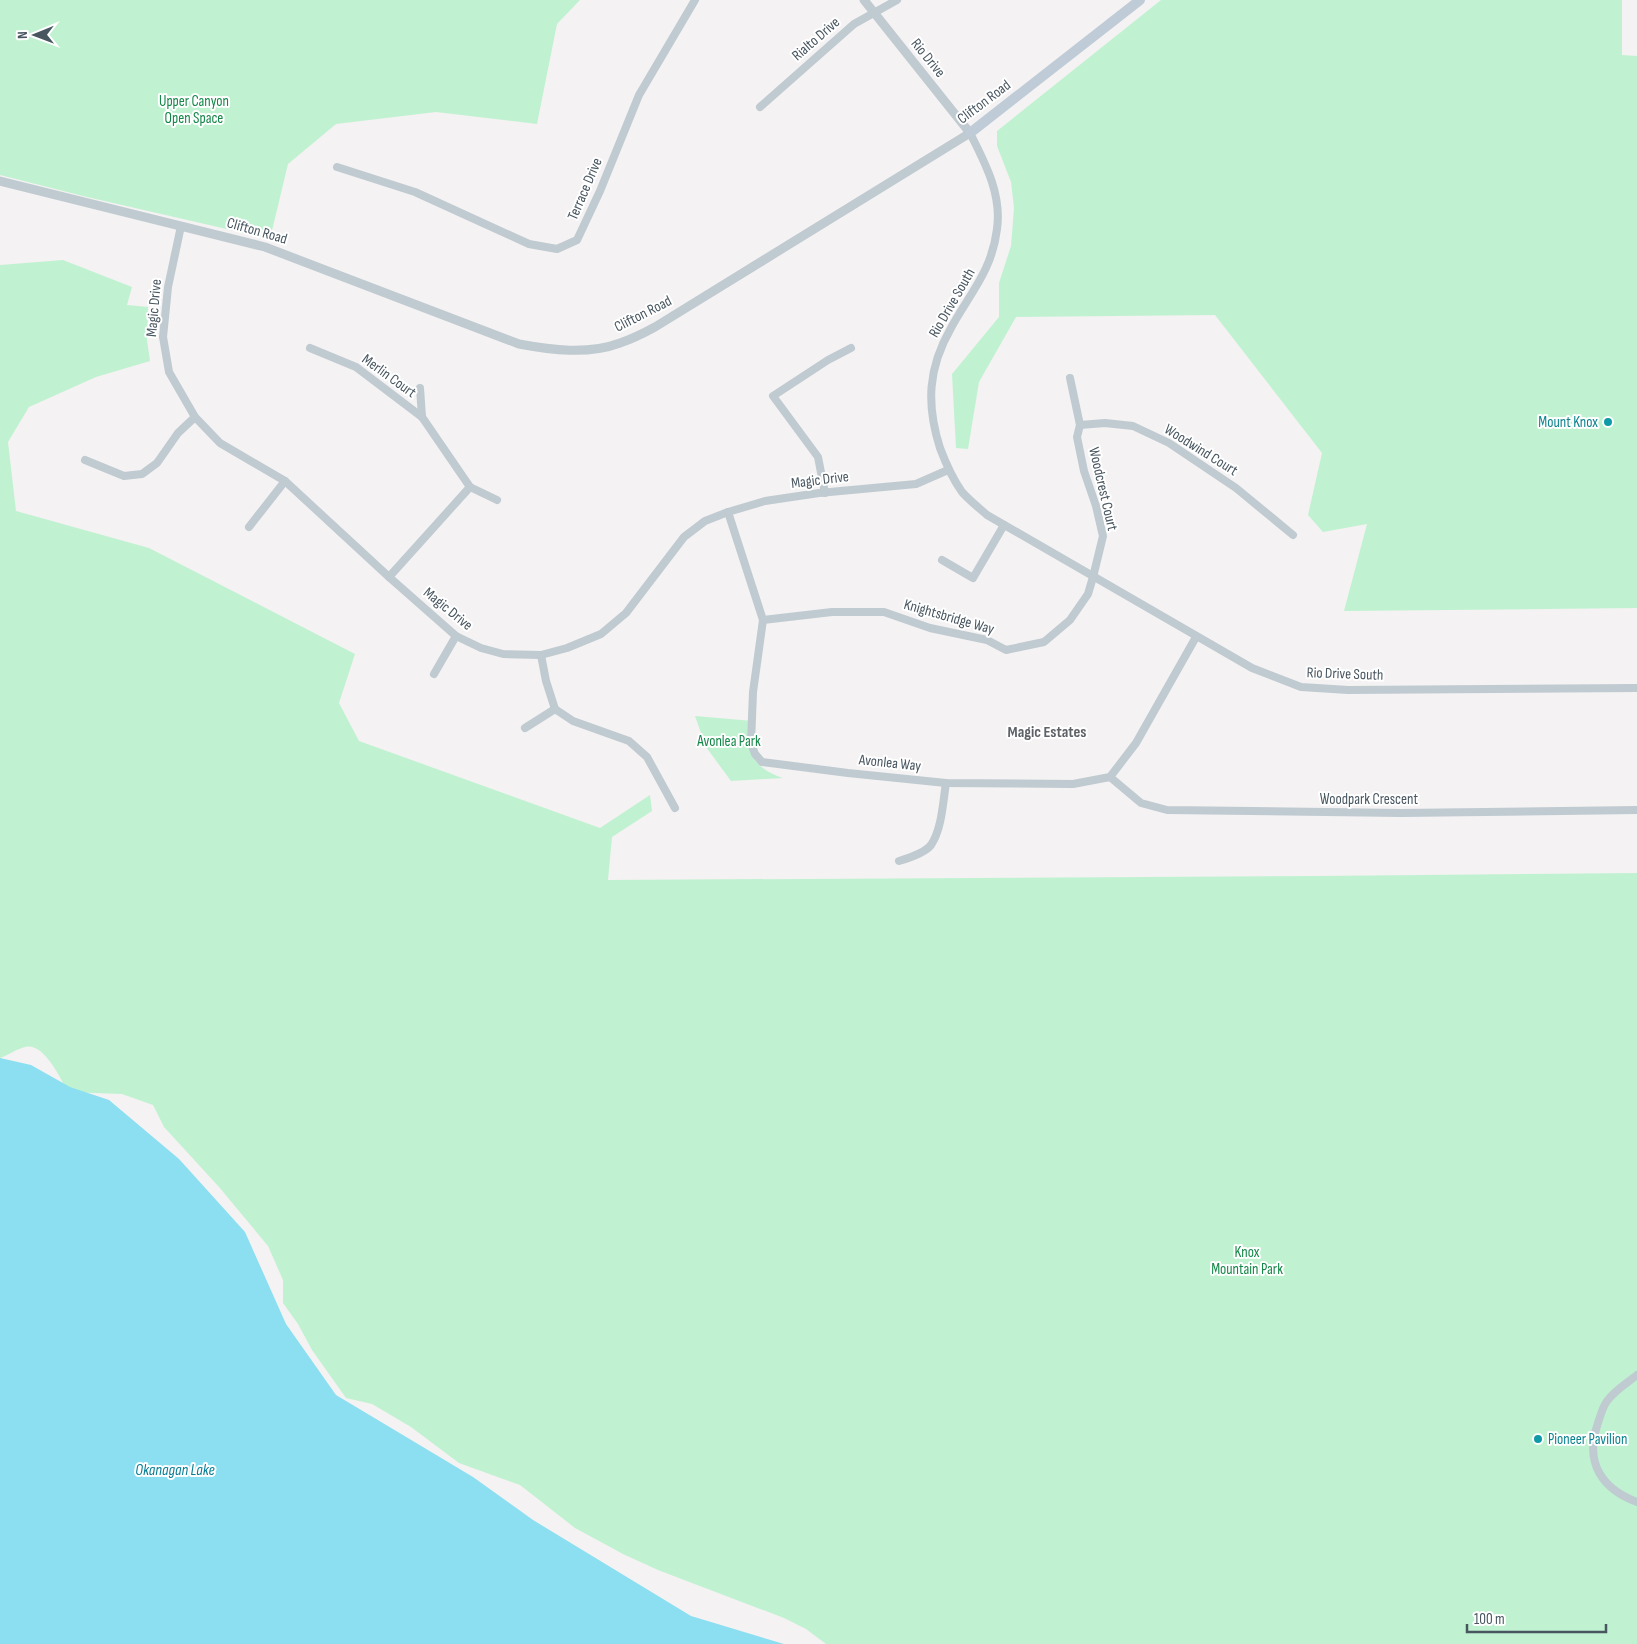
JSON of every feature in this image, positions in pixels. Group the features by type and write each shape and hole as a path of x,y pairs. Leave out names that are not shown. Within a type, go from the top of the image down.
{"main road":[{"name":"Clifton Road","path":"970,133 1140,0"}],"street":[{"name":"Terrace Drive","path":"337,168 415,192 529,244 557,249 577,240 600,191 639,96 695,0"},
{"name":"Rio Drive","path":"864,0 970,133"},
{"name":"Rialto Drive","path":"760,107 854,24 897,0"},
{"name":"Clifton Road","path":"0,181 265,247 519,344 550,350 583,350 618,344 655,327 970,133"},
{"name":"Rio Drive South","path":"970,133 989,171 996,196 998,227 993,254 984,276 950,329 937,357 931,380 930,408 934,429 948,470 963,493 987,515 1252,668 1301,687 1348,690 1637,688"},
{"name":"Magic Drive","path":"181,226 168,287 163,337 169,372 195,417 220,443 285,481 456,636 481,648 504,654 541,655 567,648 601,634 626,613 684,537 705,521 728,512 765,501 916,484 948,470"},
{"name":"Merlin Court","path":"310,348 356,368 422,418 470,487 497,500"},
{"path":"825,493 818,457 773,396 828,360 851,348"},
{"name":"Woodcrest Court","path":"1070,378 1080,425 1077,437 1084,471 1096,506 1103,536 1093,577"},
{"name":"Merlin Court","path":"420,388 422,418"},
{"path":"85,460 124,476 142,474 158,463 178,433 195,417"},
{"name":"Woodwind Court","path":"1080,425 1105,423 1133,426 1168,444 1236,488 1293,535"},
{"path":"249,527 285,481"},
{"path":"389,577 470,487"},
{"name":"Avonlea Way","path":"728,512 763,620 753,692 751,743 755,754 762,762 946,783 1072,784 1110,777"},
{"path":"942,560 974,578 1004,525"},
{"name":"Knightsbridge Way","path":"763,620 832,612 884,612 930,628 987,640 1006,650 1044,642 1070,620 1088,594 1093,577"},
{"path":"434,674 456,636"},
{"path":"1110,777 1136,743 1196,637"},
{"path":"541,655 546,681 555,709 573,721 629,741 647,757 675,808"},
{"path":"525,728 555,709"},
{"name":"Woodpark Crescent","path":"1110,777 1141,803 1167,810 1401,813 1637,810"},
{"path":"899,861 912,857 930,846 940,823 946,783"},
{"path":"1637,1375 1607,1402 1602,1411 1593,1443 1594,1460 1600,1476 1620,1494 1637,1502"}],"green space":[{"name":"Upper Canyon Open Space","path":"0,0 580,0 557,24 537,124 436,112 336,124 288,164 270,239 0,175"},
{"path":"1161,0 1622,0 1622,55 1637,56 1637,608 1344,611 1367,524 1323,532 1308,515 1322,453 1215,315 1016,317 979,382 968,449 956,448 952,374 999,317 999,283 1011,246 1014,208 1011,182 997,146 997,131"},
{"name":"Knox Mountain Park","path":"63,260 132,287 127,305 148,307 147,340 150,361 96,377 29,407 8,442 16,511 149,548 355,654 339,703 359,741 600,828 650,795 652,811 612,837 608,880 1637,873 1637,1644 826,1644 806,1629 784,1618 658,1570 623,1554 575,1528 520,1485 459,1463 411,1427 372,1404 346,1398 312,1350 298,1324 283,1303 283,1280 268,1246 219,1187 164,1127 153,1105 122,1094 68,1092 51,1062 39,1050 32,1047 22,1048 0,1058 0,265"},
{"name":"Avonlea Park","path":"695,716 753,721 751,754 757,763 765,769 783,778 731,781 706,747"}],"water":[{"name":"Okanagan Lake","path":"0,1058 31,1065 70,1087 109,1100 179,1159 245,1232 286,1324 336,1395 473,1477 533,1520 691,1616 784,1644 0,1644"}],"place":[{"name":"Mount Knox","path":"1608,422"},
{"name":"Pioneer Pavilion","path":"1538,1439"}],"district":[{"name":"Magic Estates","path":"1047,732"}]}
